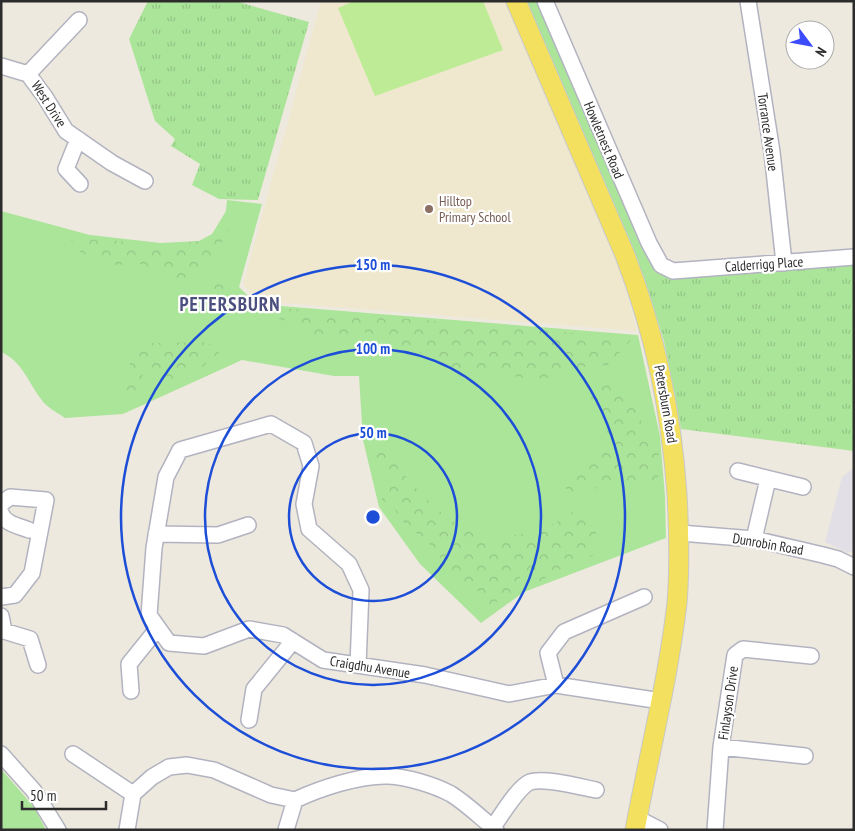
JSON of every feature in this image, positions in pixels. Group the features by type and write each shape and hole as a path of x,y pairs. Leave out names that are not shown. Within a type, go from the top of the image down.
{"main road":[{"name":"Petersburn Road","path":"516,1 625,254 637,286 665,388 674,459 680,533 677,603 670,654 636,824"}],"street":[{"name":"Howletnest Road","path":"545,1 649,243 661,265 673,270"},
{"name":"Torrance Avenue","path":"748,1 772,152 784,262"},
{"path":"28,74 80,20"},
{"name":"West Drive","path":"1,66 28,74 66,131 112,163 144,181"},
{"path":"78,140 66,169 80,184"},
{"name":"Calderrigg Place","path":"673,270 854,257"},
{"name":"Craigdhu Avenue","path":"358,664 361,590 349,564 309,529 304,504 311,466 304,443 271,424 180,450 166,476 156,534 149,615 169,643 204,646 249,629 283,635 323,660 425,675 509,694 556,685 661,701"},
{"path":"738,471 803,487"},
{"path":"754,539 768,478"},
{"path":"1,504 10,497 46,500 32,573 15,595 1,597"},
{"path":"1,513 3,519 7,522 29,530"},
{"path":"156,534 218,535 248,525"},
{"name":"Dunrobin Road","path":"680,533 754,539 823,554 854,567"},
{"path":"556,685 548,654 564,632 644,597"},
{"path":"1,616 4,631 30,639 38,665"},
{"path":"131,691 129,664 158,628"},
{"path":"248,720 254,689 293,641"},
{"name":"Finlayson Drive","path":"715,830 721,746 735,655 743,649 811,656"},
{"path":"721,746 805,756"},
{"path":"1,754 34,790 58,830"},
{"path":"73,754 133,794"},
{"path":"127,830 133,794 152,777 169,767 187,765 214,770 271,795 296,800 314,792 353,780 388,776 428,785 450,794 494,828 522,788 531,782 552,782 596,790"},
{"path":"286,830 296,800"},
{"path":"636,824 660,830"}],"shaded area":[{"name":"Hilltop Primary School","path":"321,1 505,1 565,137 624,281 637,331 260,301 243,285"},
{"path":"854,468 854,550 848,553 825,542 842,477"}],"green space":[{"path":"148,1 235,1 309,22 258,200 219,199 192,185 200,164 171,146 175,139 155,121 129,39"},
{"path":"354,1 483,1 503,50 375,96 338,8"},
{"path":"526,1 539,1 659,270 643,276"},
{"path":"227,200 262,204 239,287 256,304 638,335 660,436 666,538 524,592 481,623 420,564 379,507 363,440 359,376 334,376 242,360 123,414 65,418 46,405 19,366 1,352 1,211 90,235 161,243 199,241 212,234 226,211"},
{"path":"227,213 230,226 212,262 191,283 140,264 116,265 81,253 70,239 110,240 159,246 199,241 215,234"},
{"path":"854,263 854,451 681,429 664,341 643,276 659,270"},
{"path":"209,281 231,288 255,306 633,338 607,366 595,364 577,369 562,377 530,379 476,370 459,370 419,352 364,332 321,342 299,331 284,320 262,315 243,315 210,298"},
{"path":"204,342 223,349 201,368 178,373 171,380 157,366 144,370 138,391 122,390 132,374 129,359 130,346 151,343"},
{"path":"611,384 637,395 641,407 641,424 658,446 660,470 655,486 631,487 611,484 600,491 592,485 571,492 562,486 594,453 604,438 608,427 608,415 593,405 588,391"},
{"path":"372,436 424,497 456,524 472,533 489,538 524,534 545,528 572,512 585,515 598,522 593,555 575,568 552,570 541,583 530,574 522,571 517,585 511,593 490,605 476,589 457,583 435,549 403,522 392,505 382,500 388,471 374,455"},
{"path":"1,769 34,807 46,830 1,830"}],"place":[{"name":"Hilltop Primary School","path":"429,209"}],"district":[{"name":"PETERSBURN","path":"230,304"}]}
